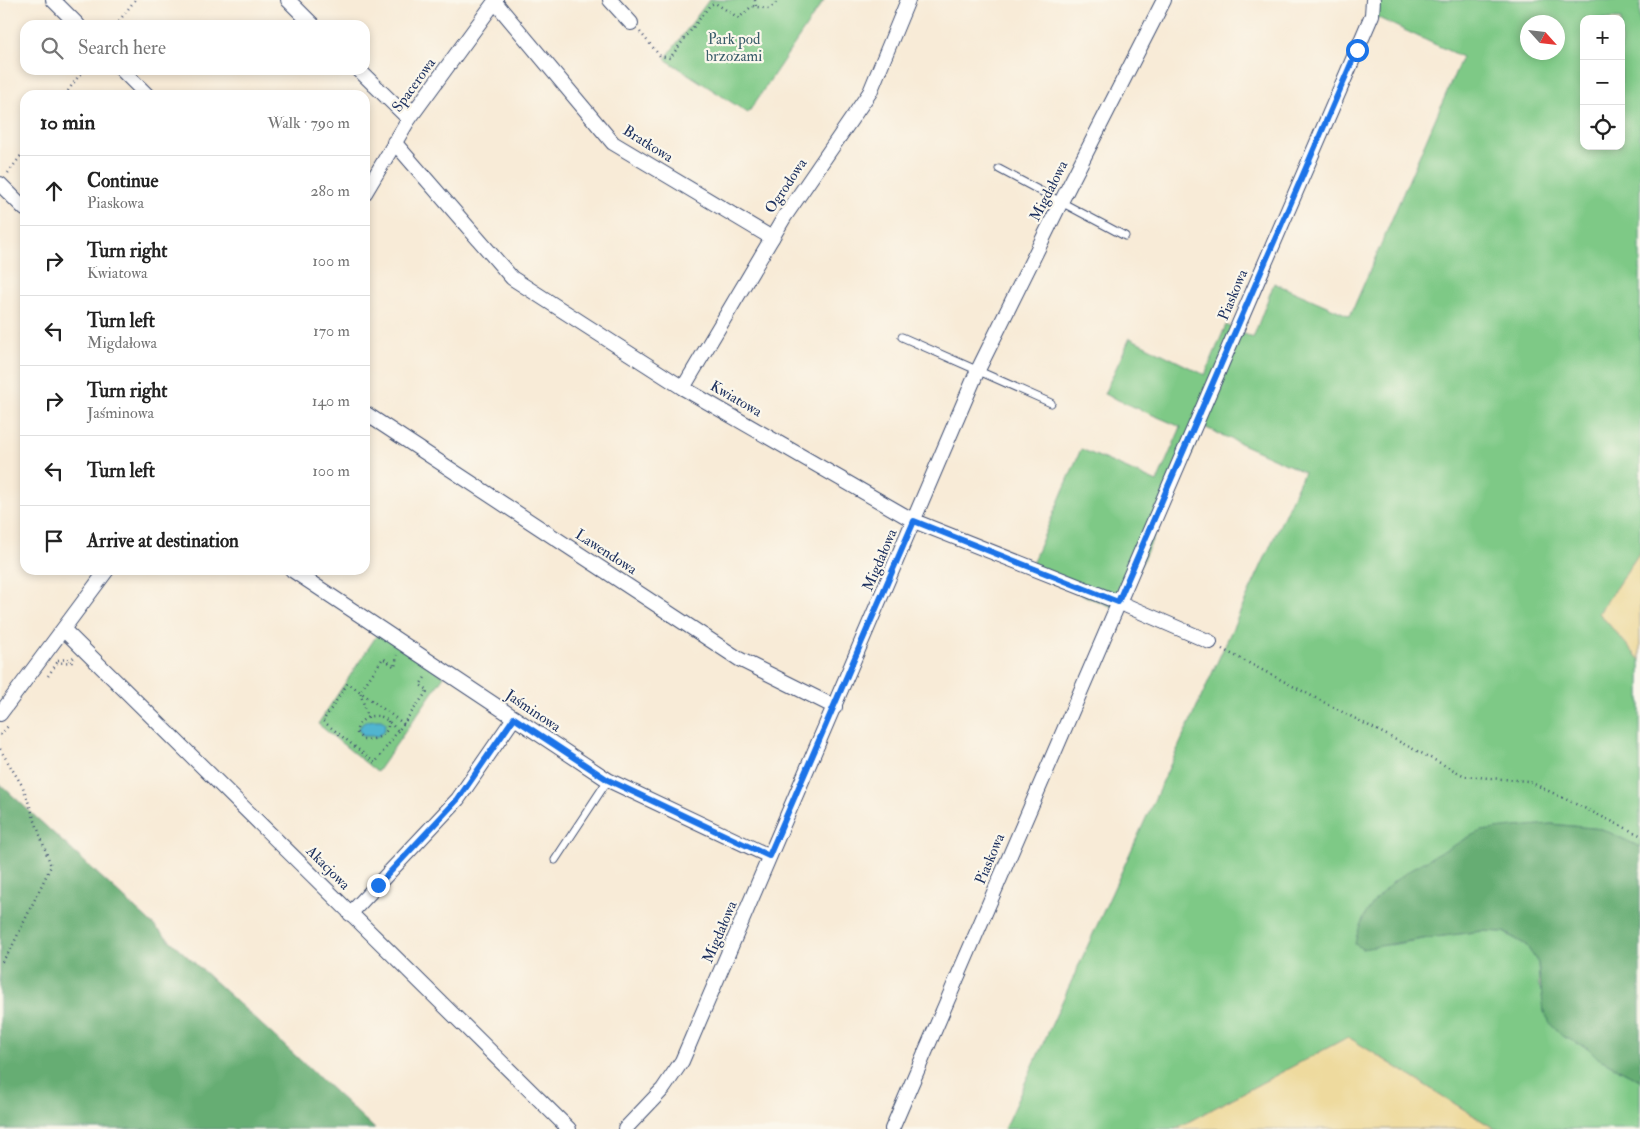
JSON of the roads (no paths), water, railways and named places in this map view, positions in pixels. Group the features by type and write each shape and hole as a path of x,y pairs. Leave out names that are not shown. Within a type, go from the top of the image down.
{"street":[{"path":"53,0 73,20"},
{"path":"288,0 308,20"},
{"path":"610,0 631,23"},
{"name":"Ogrodowa","path":"683,388 785,216 870,92 908,0"},
{"name":"Migdałowa","path":"625,1129 663,1089 682,1061 978,370 1164,0"},
{"name":"Piaskowa","path":"892,1129 1372,15 1374,0"},
{"name":"Bratkowa","path":"495,1 613,143 772,238"},
{"name":"Spacerowa","path":"370,184 409,118 495,1"},
{"path":"127,75 142,90"},
{"path":"364,75 409,118"},
{"name":"Kwiatowa","path":"394,142 512,278 683,388 914,521 1118,602"},
{"path":"0,184 20,204"},
{"name":"Lawendowa","path":"370,416 739,659 835,707"},
{"path":"4,720 103,575"},
{"name":"Jaśminowa","path":"300,575 608,780 769,856"},
{"path":"1118,602 1210,642"},
{"name":"Akacjowa","path":"64,630 569,1129"},
{"path":"350,914 458,799 514,718"}],"lane":[{"path":"999,169 1125,236"},
{"path":"902,337 1051,403"},
{"path":"554,860 608,780"}],"water":[{"path":"381,720 386,723 384,731 378,736 363,736 359,730 361,725 367,721"}],"park label":[{"name":"Park pod brzozami","path":"734,48"}]}
